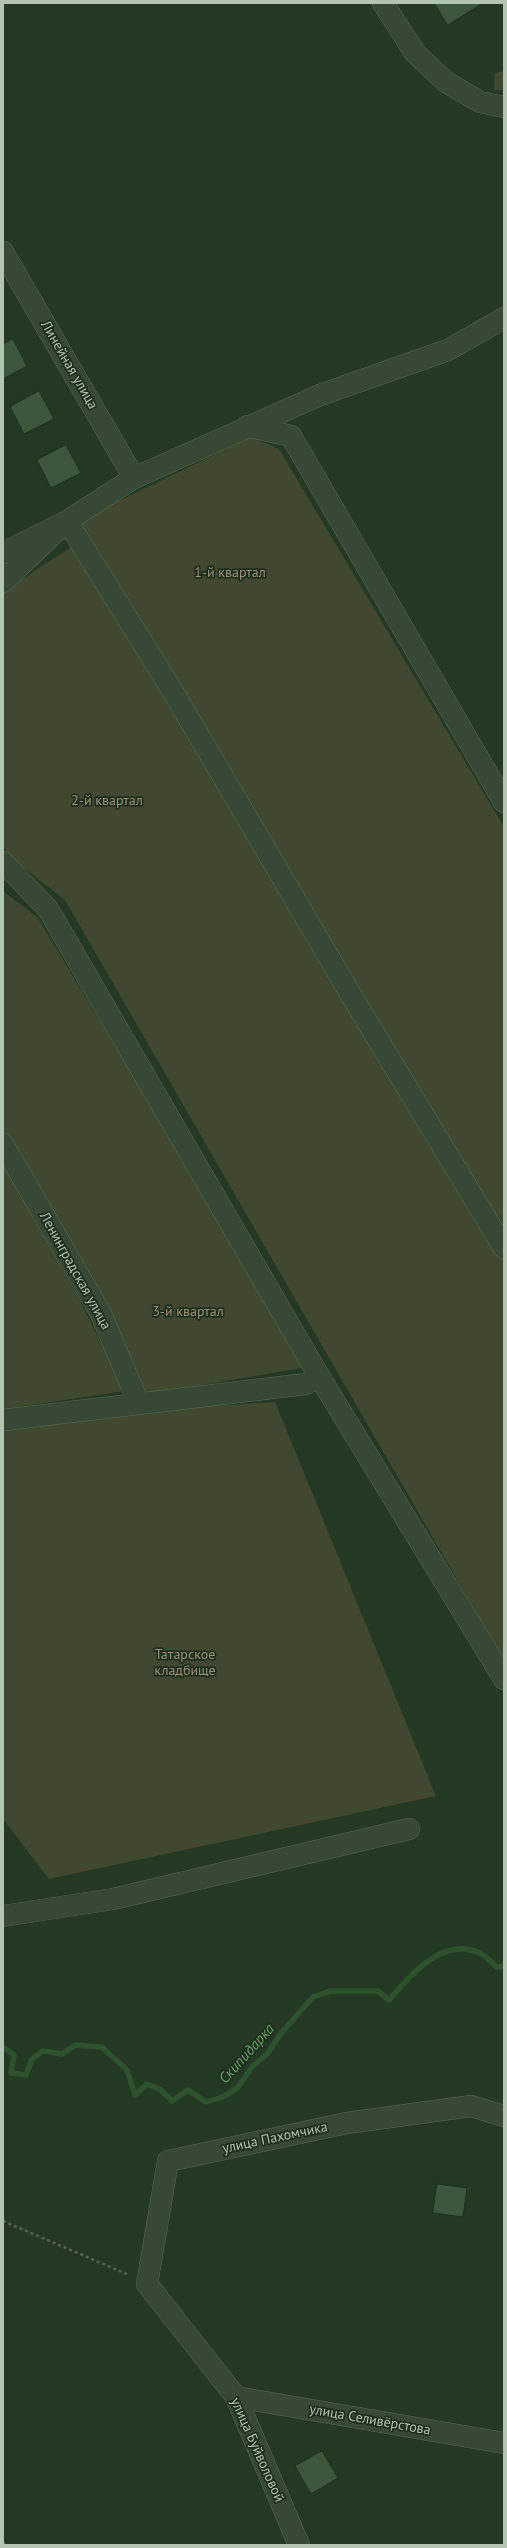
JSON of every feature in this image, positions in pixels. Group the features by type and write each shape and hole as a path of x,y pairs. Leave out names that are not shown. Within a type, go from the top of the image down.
{"street":[{"path":"383,3 414,53 446,82 480,102 504,107"},
{"name":"Линейная улица","path":"3,252 134,478"},
{"path":"3,553 67,521 134,478 247,426 320,395 448,350 504,318"},
{"path":"247,426 290,436 504,802"},
{"path":"3,582 67,521"},
{"path":"67,521 172,690 335,967 504,1248"},
{"path":"3,862 48,909 319,1376 504,1679"},
{"name":"Ленинградская улица","path":"3,1144 101,1314 139,1404"},
{"path":"3,1420 306,1384 319,1376"},
{"path":"3,1916 113,1900 409,1829"},
{"name":"улица Пахомчика","path":"148,2284 168,2161 370,2120 471,2106 504,2116"},
{"name":"улица Буйволовой","path":"148,2284 236,2397 299,2545"},
{"name":"улица Селивёрстова","path":"236,2397 504,2443"}],"path":[{"path":"3,2221 148,2284"}],"green space":[{"path":"504,71 504,90 494,90 495,73"},
{"name":"1-й квартал","path":"251,437 279,449 504,827 504,1240 75,522"},
{"name":"2-й квартал","path":"74,545 504,1261 504,1661 65,900 10,857 3,846 3,592"},
{"name":"3-й квартал","path":"3,891 38,918 308,1367 142,1395 105,1310 3,1131"},
{"path":"3,1164 78,1297 125,1391 3,1409"},
{"name":"Татарское кладбище","path":"275,1402 436,1796 49,1879 3,1819 3,1425 131,1411"}],"building":[{"path":"434,3 483,3 448,25"},
{"path":"13,339 27,366 3,379 3,344"},
{"path":"39,391 54,419 24,434 10,407"},
{"path":"66,445 81,473 51,488 37,460"},
{"path":"437,2184 467,2188 463,2217 433,2213"},
{"path":"322,2451 338,2478 311,2494 295,2466"}],"waterway":[{"name":"Скипидарка","path":"3,2047 14,2055 11,2073 26,2075 32,2059 43,2051 62,2054 75,2045 102,2047 127,2070 135,2095 147,2084 161,2090 172,2101 188,2090 206,2102 225,2096 238,2087 252,2067 267,2054 282,2032 313,1997 330,1991 378,1991 389,2000 407,1980 428,1961 440,1954 453,1950 466,1949 480,1953 497,1967 504,1966"}]}
